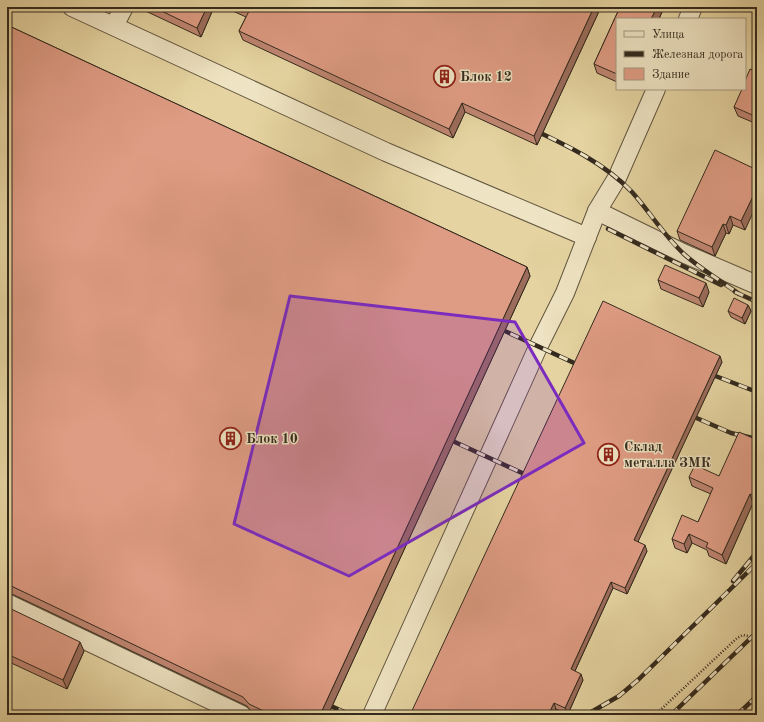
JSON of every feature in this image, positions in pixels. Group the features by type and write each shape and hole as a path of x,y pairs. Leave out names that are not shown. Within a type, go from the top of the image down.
{"lane":[{"path":"72,7 386,152 587,237"},
{"path":"114,26 124,7"},
{"path":"688,18 693,7"},
{"path":"372,715 538,347 565,293 597,211 617,178 656,90"},
{"path":"597,211 691,258 757,285"},
{"path":"7,603 242,715"}],"path":[{"path":"656,715 737,638 743,635 757,638"}],"highlighted area":[{"path":"290,296 515,322 584,443 349,576 234,524"}],"building":[{"path":"153,7 207,7 197,28"},
{"name":"Блок 12","path":"240,7 594,7 534,136 462,103 449,129 239,31 249,11"},
{"path":"620,7 657,7 652,18 616,18 616,74 594,64"},
{"name":"Блок 10","path":"7,25 527,267 320,715 272,715 249,704 243,697 7,584"},
{"path":"750,69 757,72 757,117 734,107 742,90 746,90 746,79"},
{"path":"715,150 753,168 756,160 757,188 741,221 730,216 726,225 723,224 712,247 677,231"},
{"path":"665,265 706,283 699,298 658,280"},
{"path":"734,298 748,305 742,318 728,311"},
{"name":"Склад металла ЗМК","path":"603,301 720,356 634,540 645,545 625,588 611,582 571,669 581,674 565,708 554,703 548,715 410,715"},
{"path":"739,432 757,440 757,497 750,494 722,555 706,547 708,543 689,534 684,544 672,539 682,515 698,522 713,488 689,477 695,465 719,476"},
{"path":"7,607 80,642 63,680 7,654"}],"railway":[{"path":"532,129 585,156 610,172 632,192 677,248 704,270 739,294"},
{"path":"608,229 721,285"},
{"path":"735,292 757,302"},
{"path":"494,326 585,368"},
{"path":"705,372 757,392"},
{"path":"685,413 731,433 757,439"},
{"path":"444,437 533,478"},
{"path":"733,581 757,552"},
{"path":"586,715 619,696 638,680 757,563"},
{"path":"671,715 757,632"},
{"path":"737,715 757,696"},
{"path":"322,702 351,715"}],"place":[{"name":"Блок 12","path":"444,76"},
{"name":"Блок 10","path":"231,438"},
{"name":"Склад металла ЗМК","path":"608,454"}]}
